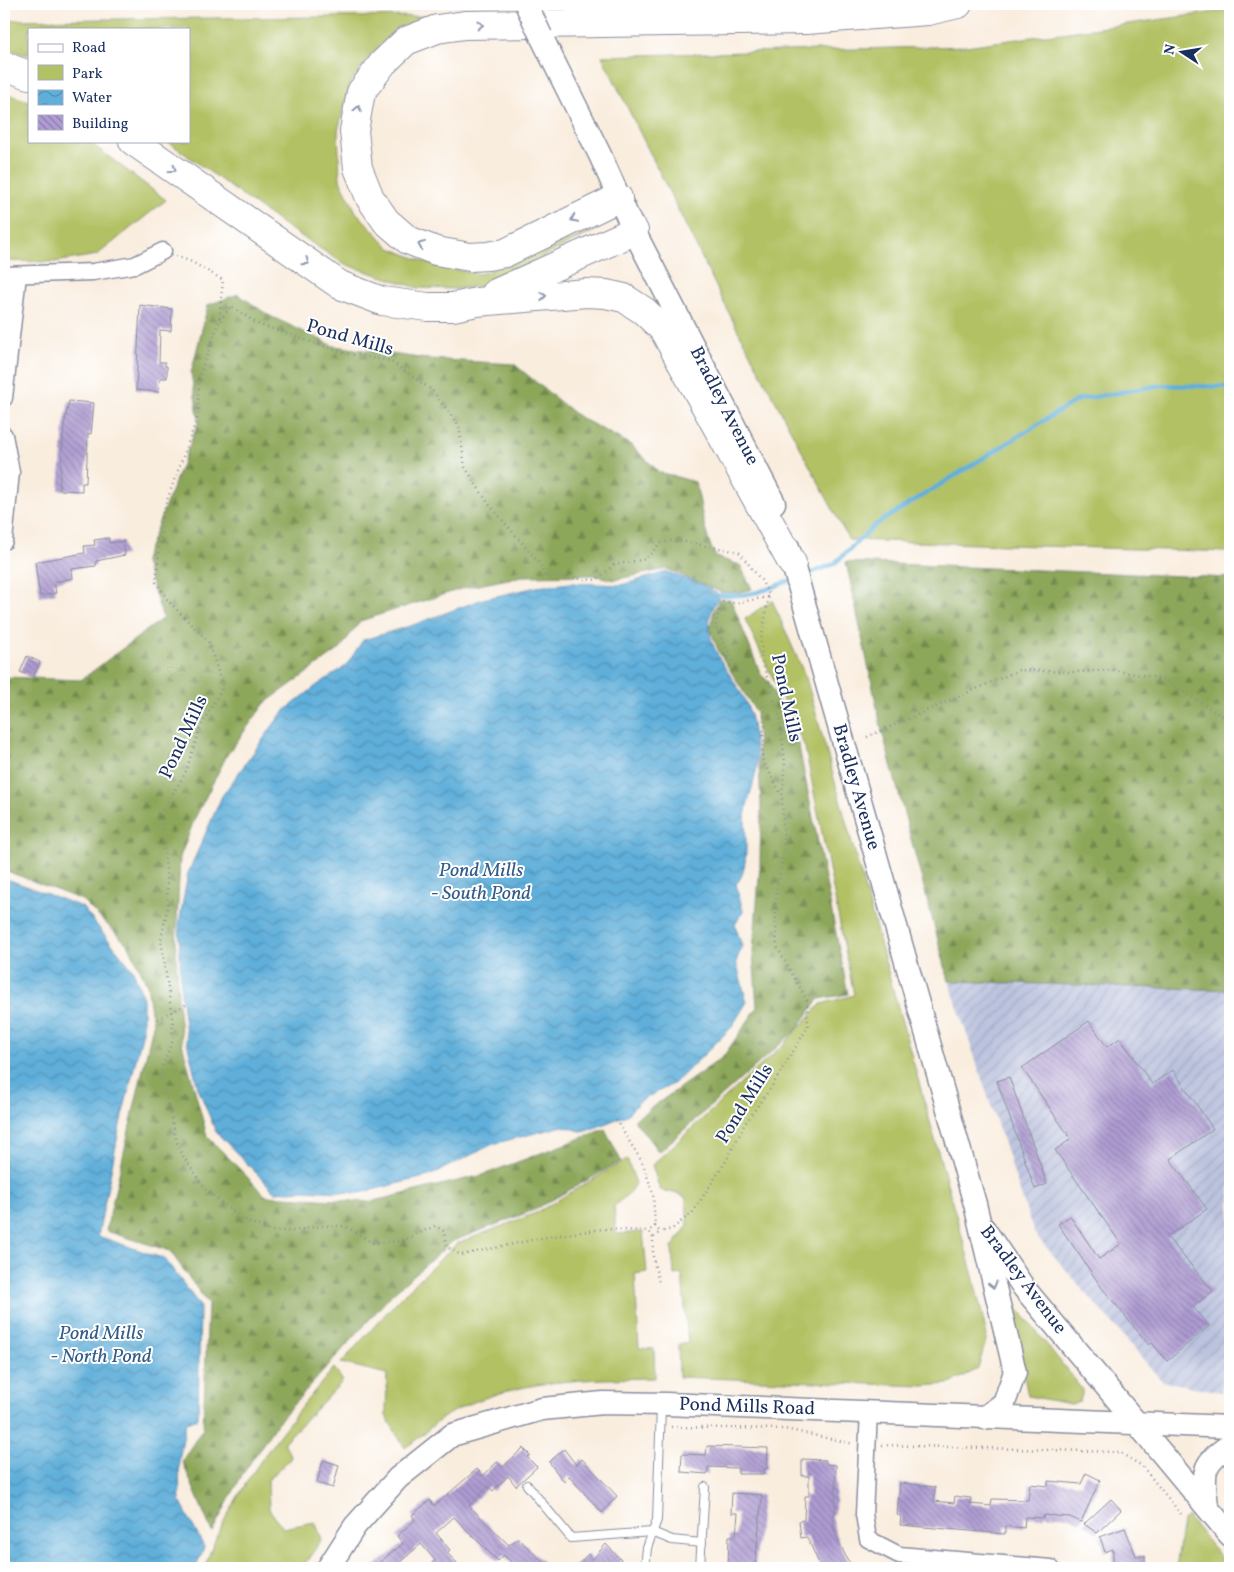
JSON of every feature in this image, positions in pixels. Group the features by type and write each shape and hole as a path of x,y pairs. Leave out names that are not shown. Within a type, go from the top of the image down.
{"highway":[{"path":"618,198 505,253 470,257 436,251 408,240 386,221 370,198 358,168 354,131 361,92 383,63 406,41 437,29 465,25 806,20 928,11 958,4"},
{"path":"4,66 28,75"},
{"path":"134,142 340,285 382,301 428,307 453,307 477,302 587,292 624,298 644,311 663,329 792,563"},
{"path":"477,302 634,231"}],"main road":[{"name":"Bradley Avenue","path":"526,4 600,155 634,231 777,508 978,1220 1024,1288 1230,1535"},
{"path":"978,1220 1015,1372 1004,1403 984,1418"},
{"name":"Pond Mills Road","path":"328,1568 355,1526 398,1478 452,1436 542,1409 602,1403 661,1416 869,1412 1138,1425 1230,1427"},
{"path":"1207,1507 1204,1472 1216,1454 1230,1445"}],"street":[{"path":"4,398 11,275 93,272 135,265 163,251"},
{"path":"4,435 12,472 4,541"},
{"path":"869,1412 864,1514 868,1539 899,1555 1051,1568"}],"lane":[{"path":"645,1568 647,1548 657,1520 661,1416"},
{"path":"527,1486 571,1538 652,1532 672,1540 702,1543"},
{"path":"700,1567 705,1486"}],"path":[{"name":"Pond Mills","path":"163,251 192,262 223,280 219,321 199,378 198,416 163,511 156,582 169,602 208,640 223,688 200,728 185,774 160,813 168,905 160,939 174,1024 172,1042 160,1072 179,1150 206,1190 242,1219 272,1231 294,1231 319,1226 345,1226 373,1243 401,1241 435,1226 444,1231 446,1246 461,1255 546,1237 603,1229 648,1231"},
{"name":"Pond Mills","path":"219,321 231,306 258,324 344,353 390,361 432,390 459,426 465,468 488,503 540,564 545,576 596,580 614,565 646,559 660,543 676,540 716,546 721,550 739,552 761,580 769,595 761,640 762,662 780,719 785,762 782,796 784,847 775,901 777,947 807,1000 808,1027 770,1089 746,1122 726,1161 693,1212 672,1229 660,1232 653,1238"},
{"path":"768,597 735,603 722,602 715,626 736,667 765,708 762,759 782,796"},
{"path":"866,737 1019,670 1071,672 1113,670 1163,678 1230,721"},
{"path":"158,1019 187,1004"},
{"path":"616,1120 642,1162 653,1193 655,1226 660,1232"},
{"path":"655,1226 648,1231 653,1238 653,1258 659,1283"},
{"path":"661,1416 785,1430 848,1444 1119,1452 1142,1466 1181,1514"}],"shaded area":[{"path":"949,981 1230,990 1230,1314 1221,1392 1162,1381 1034,1233"}],"green space":[{"path":"1230,10 1230,552 849,540 734,323 602,56 966,46"},
{"path":"442,16 396,28 370,56 350,83 338,131 340,180 356,212 390,248 435,266 480,274 596,230 484,286 455,289 418,288 344,264 275,219 168,142 190,142 190,28 28,28 28,55 4,49 4,20"},
{"path":"4,93 28,101 28,142 89,142 166,200 97,255 55,262 4,261"},
{"path":"238,294 268,315 334,346 427,359 514,364 576,415 631,445 659,472 695,482 711,548 716,557 740,565 752,589 738,593 721,592 667,569 613,580 595,575 523,576 464,588 360,621 340,649 265,703 227,755 195,818 180,857 176,945 178,1002 182,1043 207,1136 266,1196 369,1202 483,1175 605,1129 621,1161 534,1210 453,1241 393,1293 277,1423 242,1475 212,1532 182,1461 203,1428 208,1304 170,1251 106,1231 153,1025 147,984 129,946 82,900 4,870 4,677 81,680 163,618 144,560 199,421 191,373 208,305"},
{"path":"846,562 1230,578 1230,990 949,981 882,731"},
{"path":"719,599 731,600 761,675 769,682 799,747 848,994 819,999 797,1029 659,1152 634,1120 723,1057 757,1008 753,952 760,866 761,803 756,712 719,652 710,629"},
{"path":"772,600 806,678 973,1276 987,1336 978,1369 948,1384 923,1386 679,1377 678,1345 688,1343 682,1274 674,1275 672,1248 688,1225 686,1198 660,1190 652,1165 783,1045 821,1004 854,995 805,747 745,619"},
{"path":"627,1159 636,1183 628,1194 614,1206 616,1234 643,1232 647,1272 635,1274 639,1348 654,1349 655,1378 577,1380 502,1392 454,1411 405,1448 386,1416 387,1374 341,1363 400,1298 456,1244 536,1213"},
{"path":"1008,1296 1083,1390 1080,1401 1071,1404 1028,1396"},
{"path":"334,1368 343,1381 284,1442 291,1458 268,1480 269,1509 283,1528 315,1522 322,1539 302,1568 205,1568 220,1529 250,1476 290,1421"},
{"path":"1187,1516 1230,1568 1176,1568 1183,1521"}],"water":[{"name":"Pond Mills - South Pond","path":"667,572 701,584 720,595 712,610 709,625 711,639 716,652 747,705 752,722 757,762 745,822 745,864 740,879 736,884 743,911 735,925 742,946 736,962 747,1002 731,1028 675,1083 640,1101 627,1115 584,1132 563,1126 493,1144 429,1176 360,1193 304,1190 275,1192 216,1132 198,1088 187,1042 181,993 179,924 188,873 222,796 282,713 316,686 346,666 363,640 413,625 483,599 537,587 571,583 621,585"},
{"name":"Pond Mills - North Pond","path":"4,880 10,880 82,907 133,970 143,998 143,1031 120,1125 98,1236 165,1259 200,1306 198,1418 186,1422 179,1461 180,1501 204,1547 196,1568 4,1568"}],"building":[{"path":"140,305 172,309 171,331 160,330 159,362 165,362 165,366 167,366 167,378 160,378 159,392 136,390"},
{"path":"69,401 94,403 91,434 88,433 86,483 82,483 82,491 59,490 64,426"},
{"path":"109,538 109,543 123,541 125,555 96,561 96,566 72,569 73,578 54,582 56,593 40,596 35,562 85,553 84,546 95,545 94,540"},
{"path":"27,656 40,662 33,677 20,672"},
{"path":"1089,1021 1107,1047 1120,1038 1152,1084 1173,1070 1213,1129 1170,1159 1207,1209 1167,1237 1213,1291 1193,1307 1209,1326 1167,1361 1152,1343 1149,1345 1102,1288 1058,1224 1070,1216 1099,1259 1121,1244 1055,1150 1071,1139 1022,1068"},
{"path":"1009,1077 1047,1184 1035,1189 997,1081"},
{"path":"707,1446 768,1448 767,1469 764,1469 764,1474 738,1474 738,1468 708,1467 708,1474 681,1472 682,1454 706,1455"},
{"path":"523,1448 530,1455 527,1457 537,1467 516,1486 508,1476 493,1491 489,1486 469,1506 509,1545 518,1538 549,1568 517,1568 504,1555 498,1561 454,1517 436,1533 450,1550 447,1553 462,1568 428,1568 435,1560 421,1544 400,1562 407,1568 372,1568 403,1544 397,1536 415,1520 412,1515 430,1500 434,1506 477,1469 483,1476 497,1462 503,1467"},
{"path":"564,1449 576,1465 582,1459 617,1496 602,1513 569,1476 564,1482 549,1462"},
{"path":"802,1459 826,1460 826,1464 836,1465 835,1514 832,1514 835,1533 847,1559 855,1568 821,1568 807,1537 801,1538 799,1521 804,1520 805,1496 809,1496 809,1476 802,1476"},
{"path":"323,1460 339,1465 333,1488 317,1483"},
{"path":"1086,1473 1100,1480 1081,1522 1070,1517 1044,1515 1043,1518 1025,1517 1024,1528 1005,1526 1005,1534 900,1525 901,1516 897,1515 900,1483 935,1487 934,1501 954,1503 955,1496 971,1498 970,1504 991,1506 992,1499 1028,1500 1030,1484 1048,1486 1048,1481 1081,1484"},
{"path":"732,1493 762,1495 755,1568 728,1568 729,1536 736,1536 738,1513 731,1513"},
{"path":"1111,1499 1121,1510 1097,1533 1084,1524"},
{"path":"1125,1528 1136,1556 1145,1556 1145,1568 1113,1568 1113,1549 1105,1552 1100,1537"},
{"path":"606,1544 622,1561 615,1568 575,1568 588,1554 592,1560"}],"waterway":[{"path":"803,576 834,564 875,525 1077,400 1161,385 1230,387"},
{"path":"720,595 730,596 756,592 791,580"}]}
